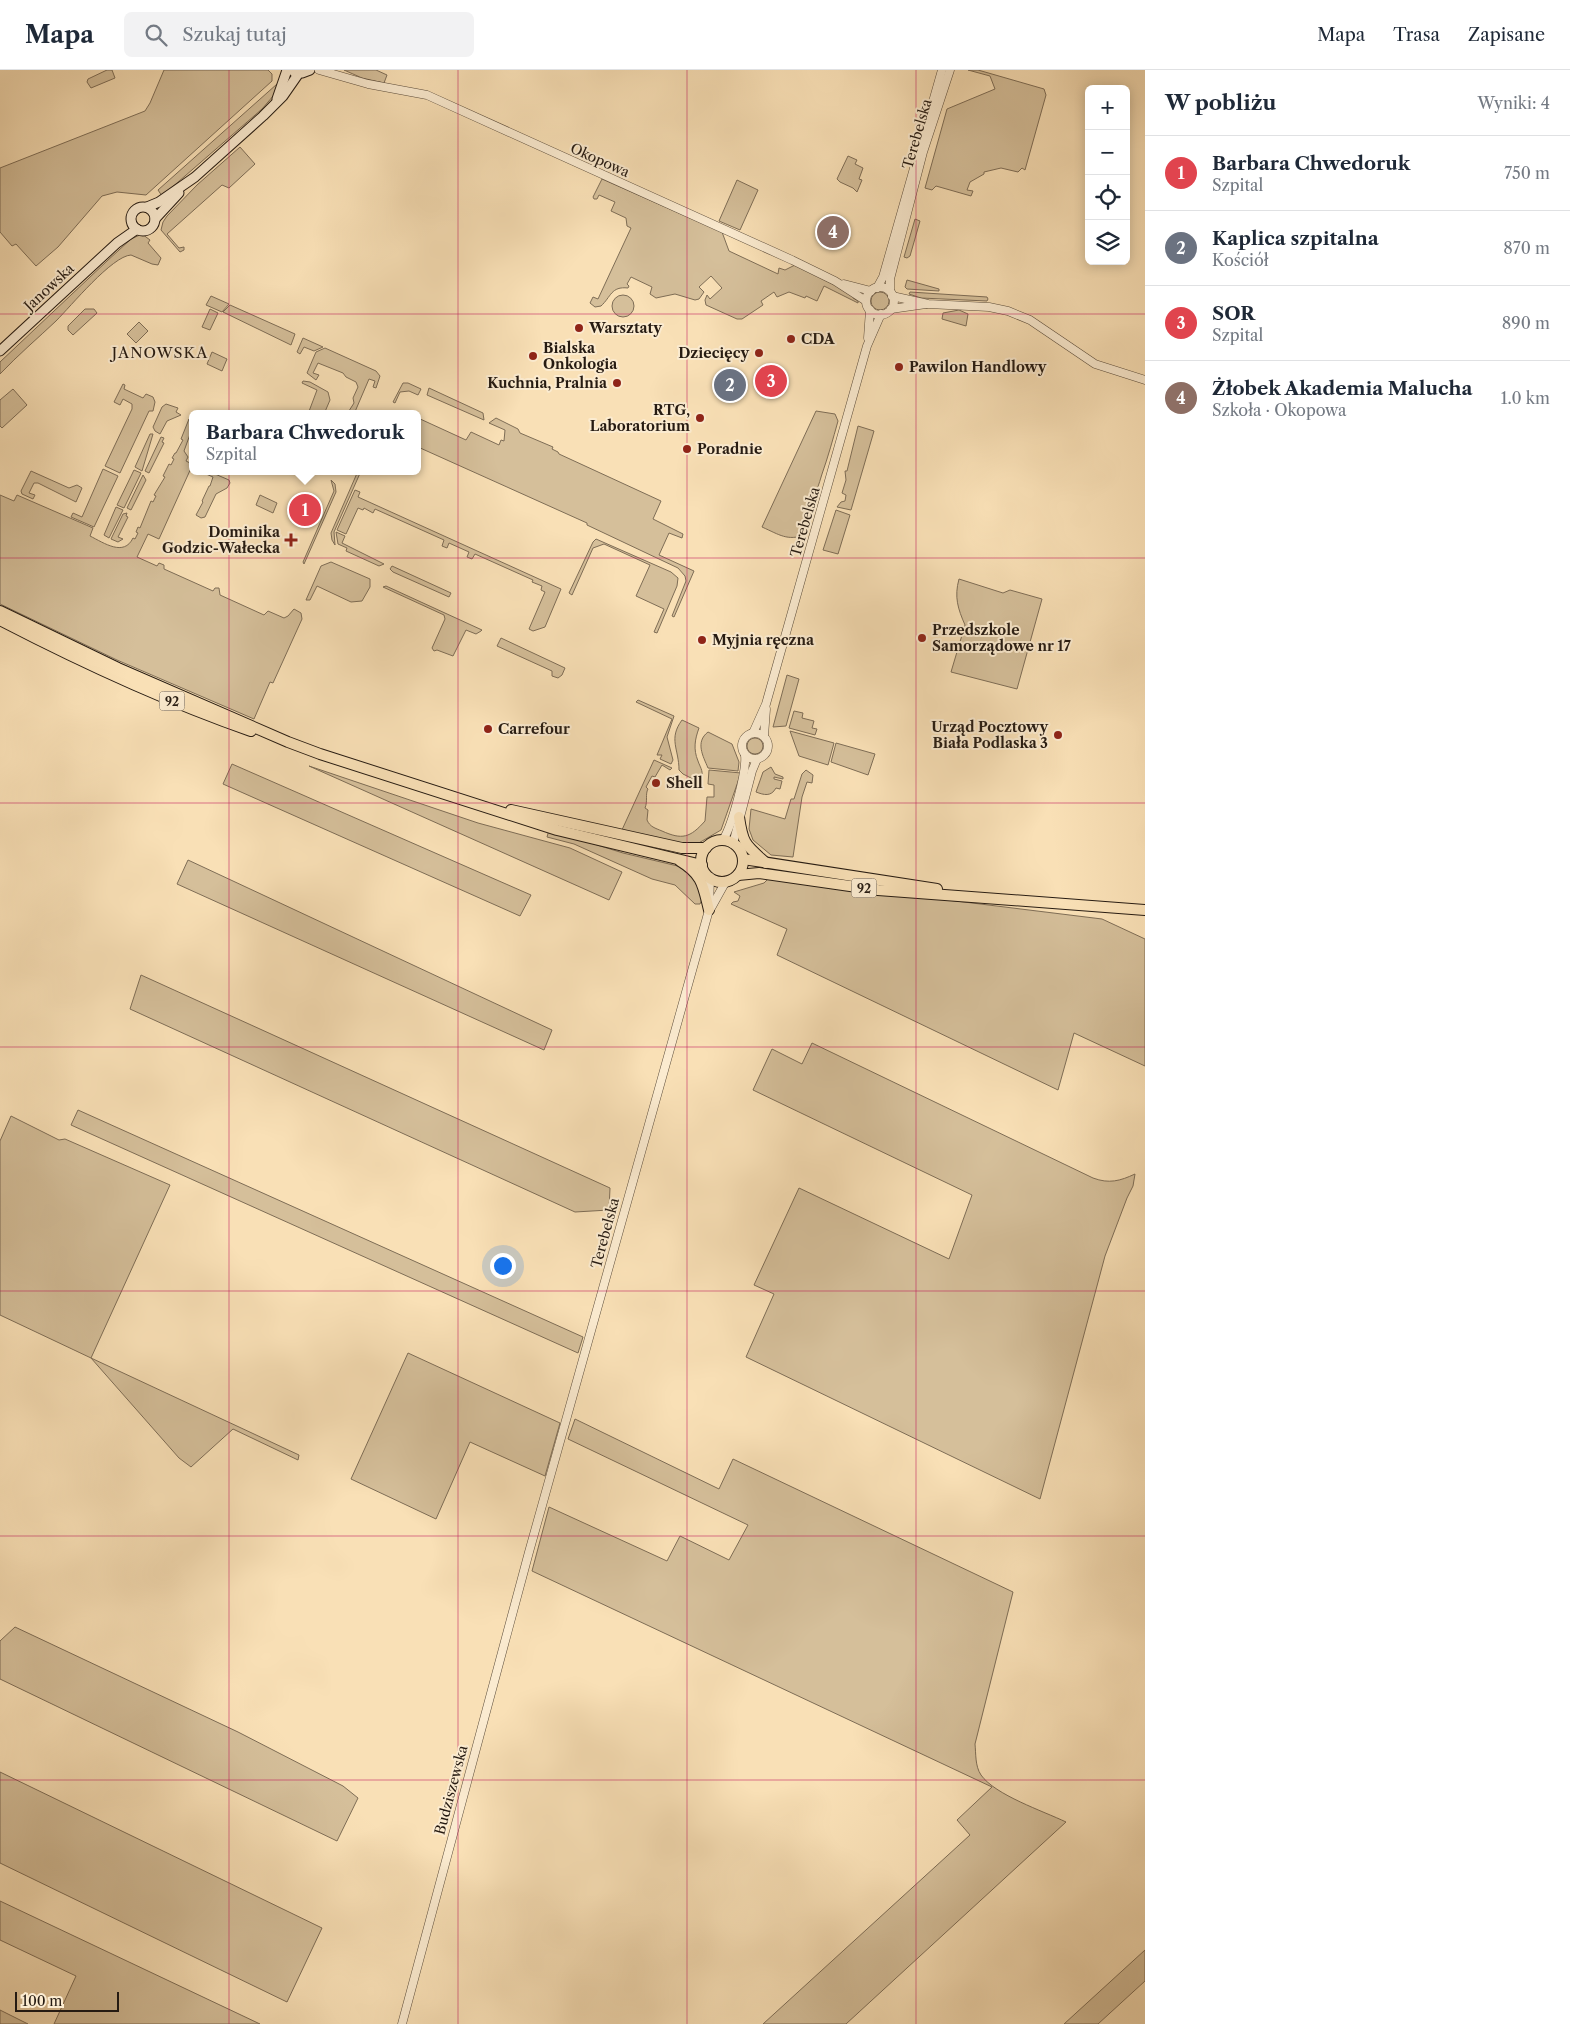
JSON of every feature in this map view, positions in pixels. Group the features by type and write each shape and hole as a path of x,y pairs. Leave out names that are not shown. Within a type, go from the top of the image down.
{"main road":[{"path":"275,104 288,70 299,73 310,70"},
{"path":"188,183 147,207 140,207 134,211 131,219 135,227 148,230 153,226 155,219 188,183 275,104 299,73"},
{"path":"147,207 153,212 155,219"},
{"name":"Janowska","path":"0,351 135,227"},
{"name":"92","path":"0,610 118,668 288,742"},
{"name":"92","path":"0,620 110,673 233,725 390,778 564,832 702,865"},
{"name":"92","path":"487,807 509,810 682,848 706,848 712,842 728,842"},
{"path":"739,817 746,846 767,864"},
{"path":"728,842 740,850 743,859 738,875"},
{"path":"706,848 702,856 702,865 710,877 718,881 726,881"},
{"path":"672,857 692,869 698,876 704,886 710,910"},
{"name":"92","path":"743,859 992,897"},
{"name":"92","path":"726,881 738,875 759,873 878,890 992,897 1145,910"}],"street":[{"name":"Okopowa","path":"320,70 368,84 427,96 792,260 835,282 866,301"},
{"name":"Okopowa","path":"336,70 349,78"},
{"name":"Terebelska","path":"874,289 884,274 942,70"},
{"name":"Terebelska","path":"891,294 890,279 924,152 950,70"},
{"name":"Okopowa","path":"835,282 874,289"},
{"path":"928,304 891,294 884,288 874,289 866,301 870,310 881,314 891,309 928,304 989,307 1008,311 1030,320 1095,364 1145,380"},
{"path":"891,294 894,302 891,309"},
{"name":"Terebelska","path":"867,346 870,310"},
{"name":"Terebelska","path":"753,733 766,704 867,346 881,314"},
{"name":"Terebelska","path":"764,736 766,704"},
{"path":"728,842 728,830 745,769 742,741 746,736 753,733 764,736 768,742 768,748 763,756 758,759 751,759 745,755"},
{"path":"728,842 739,817 752,771 758,759"},
{"name":"Terebelska","path":"710,877 710,910"},
{"name":"Terebelska","path":"526,1564 710,910 726,881"},
{"name":"Budziszewska","path":"402,2024 526,1564"}],"shaded area":[{"path":"107,70 112,70 115,78 91,88 87,82 88,79"},
{"path":"164,70 268,70 272,74 272,81 146,195 117,192 102,196 58,247 36,266 16,244 12,246 0,232 0,168 145,111"},
{"path":"344,70 376,70 387,75 384,83 362,78"},
{"path":"968,70 978,70 1044,89 1046,95 1025,170 1022,168 1018,172 1001,168 984,172 984,174 970,182 967,190 973,191 971,196 936,186 932,190 925,188 947,109 995,89 990,76"},
{"path":"277,84 280,85 262,109 162,196 158,190"},
{"path":"240,147 255,164 229,188 222,185 167,234 179,248 184,247 184,250 180,252 161,230 163,222 197,185"},
{"path":"848,156 857,160 855,164 863,168 859,179 862,180 857,192 837,179"},
{"path":"602,179 722,232 729,251 778,274 779,268 785,270 795,265 854,295 853,298 858,303 824,286 817,301 789,292 777,297 774,292 761,301 763,305 742,319 737,319 706,305 707,295 710,299 722,288 711,276 699,287 704,292 699,299 695,300 675,294 656,298 650,294 652,287 631,277 627,284 628,288 615,290 601,306 595,307 590,303 593,297 598,299 631,228 627,226 626,218 611,211 615,202 599,195 597,199 594,199 593,197"},
{"path":"737,180 758,190 740,230 719,221"},
{"path":"915,219 920,221 910,256 907,258 904,257"},
{"path":"142,234 150,240 148,243 161,258 158,265 131,255 113,264 0,374 0,362 131,239"},
{"path":"907,280 939,289 939,291 907,289 905,287"},
{"path":"876,292 884,292 889,297 887,308 876,310 871,305 871,297"},
{"path":"910,292 987,297 988,299 987,301 921,298 909,294"},
{"path":"623,295 631,298 634,306 631,314 623,317 615,314 612,306 615,298"},
{"path":"211,296 229,304 222,312 206,305"},
{"path":"230,305 295,334 291,345 223,312"},
{"path":"85,309 94,309 97,313 73,335 68,330 68,326"},
{"path":"210,309 218,313 210,330 202,327"},
{"path":"959,310 968,314 966,326 942,319 943,313"},
{"path":"139,322 148,331 136,343 127,334"},
{"path":"303,338 323,347 314,351 304,347 300,354 297,352"},
{"path":"325,348 376,371 380,376 376,388 373,387 375,381 369,379 356,410 350,410 354,403 353,398 358,387 356,382 346,377 343,373 318,363 313,373 319,375 316,380 307,373 316,352"},
{"path":"212,352 227,359 222,371 207,364"},
{"path":"303,381 310,382 328,392 330,400 326,410 310,410 317,390 302,383"},
{"path":"403,383 408,383 421,389 418,395 409,391 400,392 395,403 393,402"},
{"path":"123,384 125,385 124,389 143,398 146,394 153,397 155,402 153,411 149,411 120,473 105,466 132,409 132,404 123,399 120,405 114,402"},
{"path":"429,388 483,413 484,420 427,395"},
{"path":"13,389 27,405 2,428 0,426 0,400"},
{"path":"166,404 178,408 176,412 181,415 167,421 160,434 153,427 162,407"},
{"path":"816,411 835,414 838,421 810,512 805,535 788,537 779,535 762,527"},
{"path":"496,418 518,429 520,433 553,447 552,449 559,454 661,501 653,519 683,534 682,538 669,533 659,555 694,571 674,617 672,616 686,581 685,576 678,568 587,525 587,523 421,448 421,419 466,440 471,432 499,445 501,440 504,441 505,430 489,423"},
{"path":"189,419 189,437 184,451 188,457 186,461 189,462 189,473 159,539 148,534 137,557 157,566 159,563 164,565 164,569 213,591 215,588 219,588 220,595 264,615 268,611 284,618 294,609 301,613 302,619 273,683 270,682 254,719 117,660 0,604 0,495 14,501 17,495 93,528 90,536 101,542 113,547 124,547 133,538 135,539 138,527 140,528 151,501 153,502 156,496 154,495 165,477 163,476 169,464 171,465 174,459 172,458 183,440 181,439"},
{"path":"858,426 874,431 851,510 837,507 841,502 845,501 846,495 842,493 846,480 845,471 847,471"},
{"path":"150,434 153,434 142,471 135,467"},
{"path":"161,437 164,438 162,442 164,443 149,473 145,471"},
{"path":"103,469 118,476 94,527 71,517 73,513 82,517"},
{"path":"134,470 141,473 124,508 117,505"},
{"path":"31,471 69,488 77,485 82,488 76,502 38,483 34,483 29,493 35,495 33,499 22,494 21,491"},
{"path":"143,475 146,480 131,510 127,508"},
{"path":"208,475 217,475 229,480 230,483 227,488 216,494 205,517 201,518 196,515 213,477"},
{"path":"356,475 359,475 334,532 335,545 331,533"},
{"path":"331,480 335,484 336,492 304,564 303,562 334,491"},
{"path":"355,490 360,492 358,497 561,589 545,627 533,631 529,629 545,592 541,590 542,586 532,582 533,580 475,554 472,559 467,557 469,552 449,543 447,548 442,546 444,540 375,509 373,513 364,508 363,510 358,508 346,534 337,530"},
{"path":"260,495 277,503 273,513 256,505"},
{"path":"116,507 123,510 109,538 104,535"},
{"path":"836,510 850,515 838,554 823,550"},
{"path":"127,513 126,516 128,517 118,537 123,539 118,542 111,539 123,514"},
{"path":"336,532 345,536 342,543 384,564 379,566 346,551 347,548 338,544"},
{"path":"596,539 671,572 678,578 677,586 657,633 654,632 664,609 636,596 650,565 604,544 593,548 572,595 569,593"},
{"path":"331,562 370,579 370,587 362,601 351,602 317,586 310,600 306,600 321,566"},
{"path":"392,566 451,593 449,597 393,572 390,569"},
{"path":"959,579 1003,593 1010,590 1042,599 1017,689 951,672 965,625 958,603"},
{"path":"386,586 482,630 476,634 466,630 453,656 437,650 434,651 432,648 445,619 444,615 383,587"},
{"path":"501,638 565,668 562,675 558,678 552,676 552,671 497,646"},
{"path":"787,675 799,679 786,726 773,727"},
{"path":"638,700 674,716 667,737 673,760 671,764 660,759 662,755 657,755 672,719 636,702"},
{"path":"794,711 803,713 802,718 814,721 812,728 817,729 815,735 789,728"},
{"path":"682,720 699,728 695,748 702,777 697,781 679,770 675,739"},
{"path":"790,731 834,743 828,765 799,756"},
{"path":"708,732 732,744 739,762 738,771 708,768 702,754 701,745 704,736"},
{"path":"755,738 763,746 755,754 747,746"},
{"path":"836,743 875,754 868,775 831,762"},
{"path":"654,760 672,768 670,770 662,765 655,777 652,776 646,787 648,789 645,808 648,810 647,820 653,827 675,836 690,834 705,821 707,797 714,797 714,785 708,784 709,770 741,773 721,830 690,846 621,832"},
{"path":"232,764 531,895 520,916 223,784"},
{"path":"309,766 478,823 570,848 622,872 609,900"},
{"path":"771,767 775,774 783,777 783,779 774,777 774,779 782,781 780,789 776,788 772,793 767,794 756,792 763,772"},
{"path":"806,770 813,775 812,783 807,782 802,797 793,857 771,855 753,840 749,829 751,809 785,819 791,799 794,799 802,774"},
{"path":"549,830 623,853 686,868 696,880 700,890 700,904 695,904 675,885 652,879 574,844 547,837"},
{"path":"188,860 552,1030 544,1050 177,884"},
{"path":"769,878 1102,919 1145,939 1145,1066 1074,1033 1058,1090 777,955 787,929 731,904 738,901 740,896 734,892 764,883"},
{"path":"141,975 610,1188 609,1210 575,1212 130,1009"},
{"path":"812,1043 1093,1178 1114,1181 1135,1174 1133,1186 1105,1256 1040,1499 746,1357 774,1294 754,1285 799,1188 949,1259 972,1195 753,1090 772,1049 802,1064"},
{"path":"78,1110 583,1337 578,1353 71,1125"},
{"path":"11,1116 59,1140 65,1139 170,1185 91,1358 0,1315 0,1141"},
{"path":"408,1353 560,1423 545,1476 470,1442 436,1519 351,1479"},
{"path":"91,1358 299,1455 298,1460 233,1429 191,1467 179,1458"},
{"path":"575,1419 719,1489 733,1459 1013,1592 975,1744 977,1764 981,1775 997,1789 1020,1802 1066,1822 846,2024 763,2024 970,1835 957,1820 992,1787 532,1571 549,1507 667,1561 680,1536 729,1560 748,1525 568,1439"},
{"path":"15,1627 238,1732 343,1786 358,1798 337,1841 0,1679 0,1641"},
{"path":"0,1772 322,1928 287,2002 0,1863"},
{"path":"0,1901 260,2024 54,2024 76,1976 0,1940"},
{"path":"1145,1950 1145,1981 1098,2024 1064,2024"},
{"path":"0,2010 28,2024 0,2024"}],"place":[{"name":"Żłobek Akademia Malucha","path":"833,232"},
{"name":"Warsztaty","path":"579,328"},
{"name":"CDA","path":"791,339"},
{"name":"Dziecięcy","path":"759,353"},
{"name":"Bialska Onkologia","path":"533,356"},
{"name":"Pawilon Handlowy","path":"899,367"},
{"name":"SOR","path":"771,381"},
{"name":"Kuchnia, Pralnia","path":"617,383"},
{"name":"Kaplica szpitalna","path":"730,385"},
{"name":"RTG, Laboratorium","path":"700,418"},
{"name":"Poradnie","path":"687,449"},
{"name":"Barbara Chwedoruk","path":"305,510"},
{"name":"Dominika Godzic-Wałecka","path":"291,540"},
{"name":"Przedszkole Samorządowe nr 17","path":"922,638"},
{"name":"Myjnia ręczna","path":"702,640"},
{"name":"Carrefour","path":"488,729"},
{"name":"Urząd Pocztowy Biała Podlaska 3","path":"1058,735"},
{"name":"Shell","path":"656,783"}],"district":[{"name":"JANOWSKA","path":"160,352"}]}
